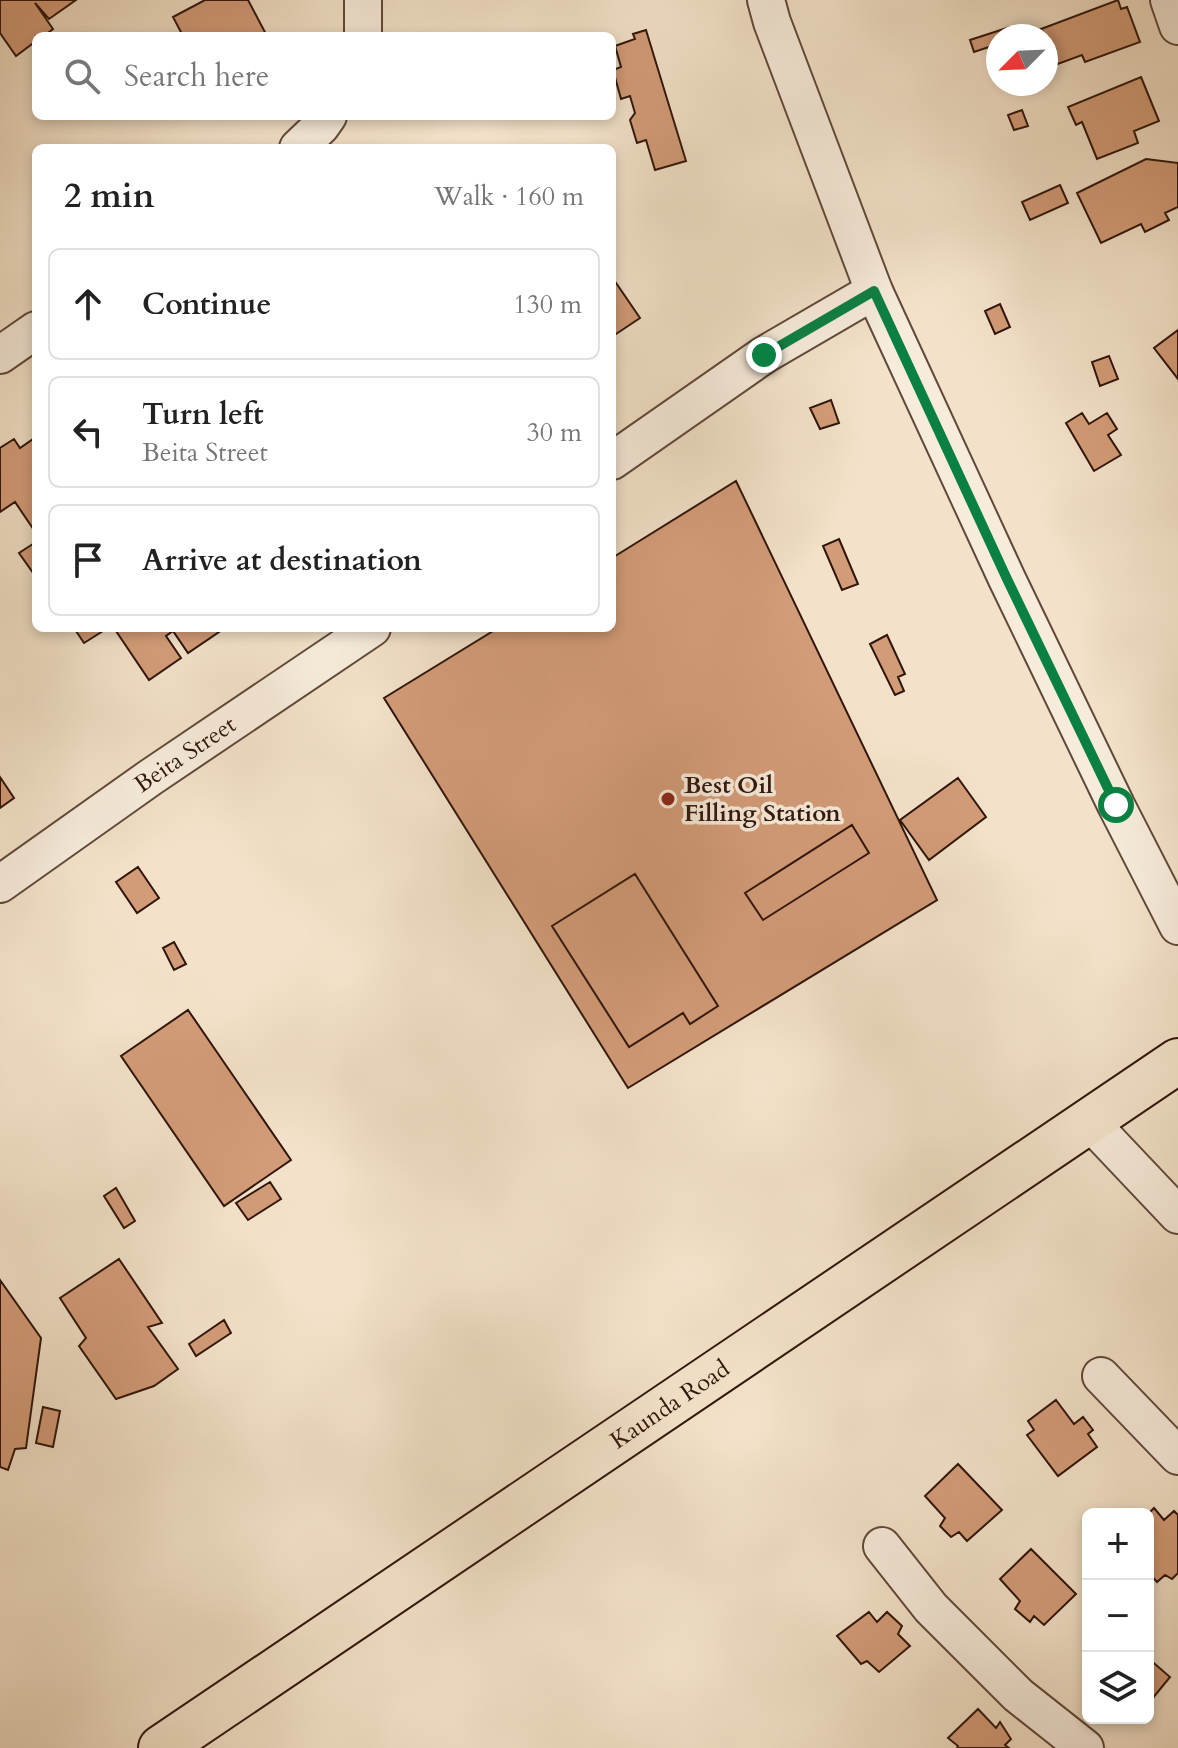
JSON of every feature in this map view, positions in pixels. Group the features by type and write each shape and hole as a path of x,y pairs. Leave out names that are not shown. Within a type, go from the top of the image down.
{"main road":[{"name":"Kaunda Road","path":"161,1748 1178,1061"}],"street":[{"path":"363,0 363,32"},
{"path":"766,0 874,291 1007,579 1178,926"},
{"path":"302,144 325,120"},
{"path":"616,458 764,355 874,291"},
{"path":"0,355 32,333"},
{"name":"Beita Street","path":"0,884 151,777 366,632"},
{"path":"1089,1121 1178,1215"},
{"path":"1101,1376 1178,1456"},
{"path":"882,1546 931,1608 1018,1695 1085,1748"}],"building":[{"path":"0,0 76,0 49,19 35,3 53,29 49,32 32,32 32,44 16,56 0,33"},
{"path":"205,0 248,0 265,32 181,32 173,17"},
{"path":"1118,0 1121,9 1127,7 1140,42 1085,62 1082,55 1058,64 1058,24 1054,24"},
{"path":"646,30 686,161 655,170 646,140 637,143 630,120 635,113 630,96 621,99 616,81 616,69 621,67 616,46 635,39 633,34"},
{"path":"986,35 986,48 974,52 970,40"},
{"path":"1141,77 1159,121 1134,131 1138,143 1097,159 1082,122 1076,125 1068,107"},
{"path":"1022,110 1028,126 1014,130 1008,115"},
{"path":"1146,159 1178,163 1178,207 1165,213 1169,220 1145,232 1141,224 1101,243 1077,193"},
{"path":"1060,185 1068,203 1030,220 1022,202"},
{"path":"616,283 640,318 616,334"},
{"path":"1000,304 1010,327 995,334 985,311"},
{"path":"1178,330 1178,379 1154,348"},
{"path":"1109,356 1118,379 1100,386 1092,362"},
{"path":"831,400 839,423 820,429 810,408"},
{"path":"1082,413 1089,424 1107,413 1117,429 1108,435 1121,455 1094,471 1066,423"},
{"path":"14,439 20,448 32,440 32,527 15,502 0,512 0,448"},
{"name":"Best Oil Filling Station","path":"736,481 937,900 628,1088 384,698 491,632 616,632 616,556"},
{"path":"839,539 858,584 842,590 823,546"},
{"path":"32,545 32,571 19,553"},
{"path":"77,632 101,632 84,643"},
{"path":"117,632 172,632 166,636 181,658 149,680"},
{"path":"174,632 219,632 188,653"},
{"path":"887,635 905,674 898,677 904,691 895,695 870,644"},
{"path":"0,777 14,798 0,808"},
{"path":"958,778 986,817 929,860 900,820"},
{"path":"852,825 869,853 763,920 745,893"},
{"path":"138,867 159,898 137,913 116,882"},
{"path":"635,874 718,1006 690,1024 683,1013 629,1047 552,926"},
{"path":"174,942 186,964 174,970 163,948"},
{"path":"188,1010 291,1160 224,1206 121,1056"},
{"path":"270,1182 281,1199 248,1220 236,1203"},
{"path":"116,1188 135,1221 124,1228 104,1196"},
{"path":"119,1259 162,1323 148,1327 178,1369 154,1386 116,1399 79,1346 86,1338 60,1298"},
{"path":"0,1280 41,1338 26,1448 15,1449 8,1470 0,1467"},
{"path":"224,1320 231,1333 196,1356 189,1344"},
{"path":"1056,1400 1074,1424 1083,1417 1093,1430 1088,1434 1097,1447 1058,1476 1027,1435 1034,1430 1028,1421"},
{"path":"43,1407 60,1411 53,1447 36,1443"},
{"path":"958,1464 1002,1510 967,1541 959,1532 951,1537 940,1526 945,1518 925,1496"},
{"path":"1154,1508 1164,1520 1174,1511 1178,1515 1178,1573 1172,1579 1165,1575 1157,1582 1154,1579"},
{"path":"1031,1549 1076,1594 1044,1625 1034,1616 1030,1622 1015,1609 1020,1601 1000,1579"},
{"path":"869,1612 877,1622 887,1612 902,1626 898,1634 910,1646 879,1672 867,1661 861,1664 837,1636"},
{"path":"1154,1663 1170,1677 1154,1697"},
{"path":"978,1709 996,1728 1000,1722 1011,1739 1005,1745 1009,1748 957,1748 948,1738"}],"place":[{"name":"Best Oil Filling Station","path":"668,799"}],"route":[{"path":"764,355 874,291 1116,805"}]}
